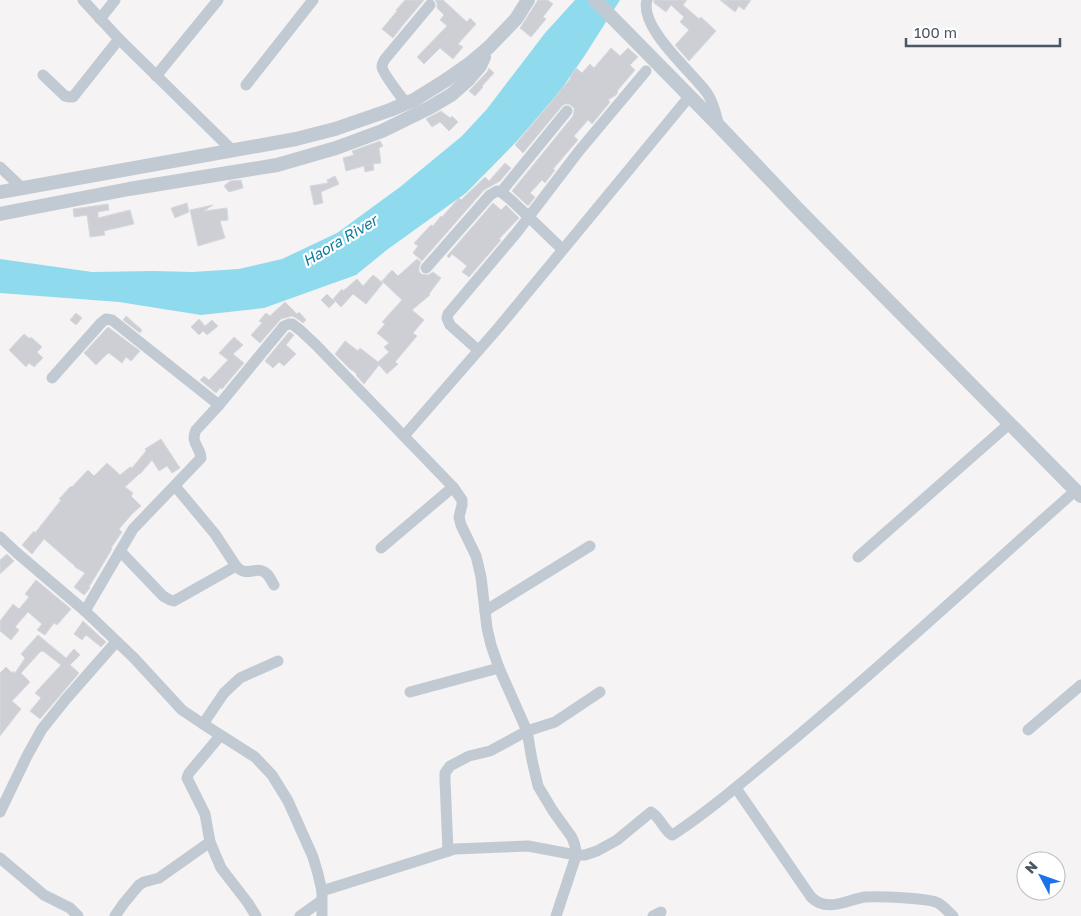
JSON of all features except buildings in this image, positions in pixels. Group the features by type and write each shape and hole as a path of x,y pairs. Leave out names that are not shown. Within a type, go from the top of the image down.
{"street":[{"path":"83,0 119,39 233,151"},
{"path":"100,18 115,0"},
{"path":"156,76 218,0"},
{"path":"246,85 313,0"},
{"path":"0,192 296,139 335,129 390,110 405,102 414,100 469,64 516,20 528,0"},
{"path":"300,916 321,896 448,850 528,846 576,855 586,855 617,840 652,812 668,832 674,834 736,788 1078,493 813,225 595,0"},
{"path":"648,0 646,6 647,14 652,26 665,45 707,93 715,109 718,126"},
{"path":"405,102 384,72 383,62 430,5"},
{"path":"43,75 65,96 73,97 119,39"},
{"path":"0,214 129,189 277,165 336,148 382,131 451,95 480,66 489,47"},
{"path":"478,350 450,325 447,318 448,314 585,143 646,71"},
{"path":"404,436 690,96"},
{"path":"501,192 567,111"},
{"path":"0,167 22,189"},
{"path":"426,268 490,195 497,191 501,192 528,216 562,249"},
{"path":"52,378 101,322 106,319 112,320 219,405"},
{"path":"85,611 138,522 201,458 201,453 193,439 196,430 284,326 292,324 404,436 453,487 462,500 459,516 478,564 489,638 499,668 527,731 538,786 574,842 576,855 556,916"},
{"path":"858,558 1009,424"},
{"path":"175,486 215,534 236,566 242,572 260,570 269,576 274,585"},
{"path":"382,548 453,487"},
{"path":"2,543 85,611 134,658 182,710 220,736 256,757 272,775 295,817 312,857 318,874 322,916"},
{"path":"485,611 590,546"},
{"path":"120,551 163,596 174,601 236,566"},
{"path":"0,812 26,756 42,729 116,642"},
{"path":"203,724 224,693 240,678 278,662"},
{"path":"410,692 499,668"},
{"path":"1028,730 1081,685"},
{"path":"448,850 446,770 469,756 490,751 527,731 555,722 600,692"},
{"path":"220,736 189,773 187,778 205,814 210,842 221,868 256,916"},
{"path":"736,788 815,902 827,906 872,897 923,900 938,903 953,916"},
{"path":"115,916 139,885 162,876 210,842"},
{"path":"0,858 44,895 70,908 78,916"}],"water":[{"name":"Haora River","path":"575,0 620,0 561,90 517,141 466,193 388,249 356,275 264,308 201,315 119,302 0,293 0,259 92,272 192,272 239,269 282,259 337,233 400,187 462,136 487,109 545,33"}]}
